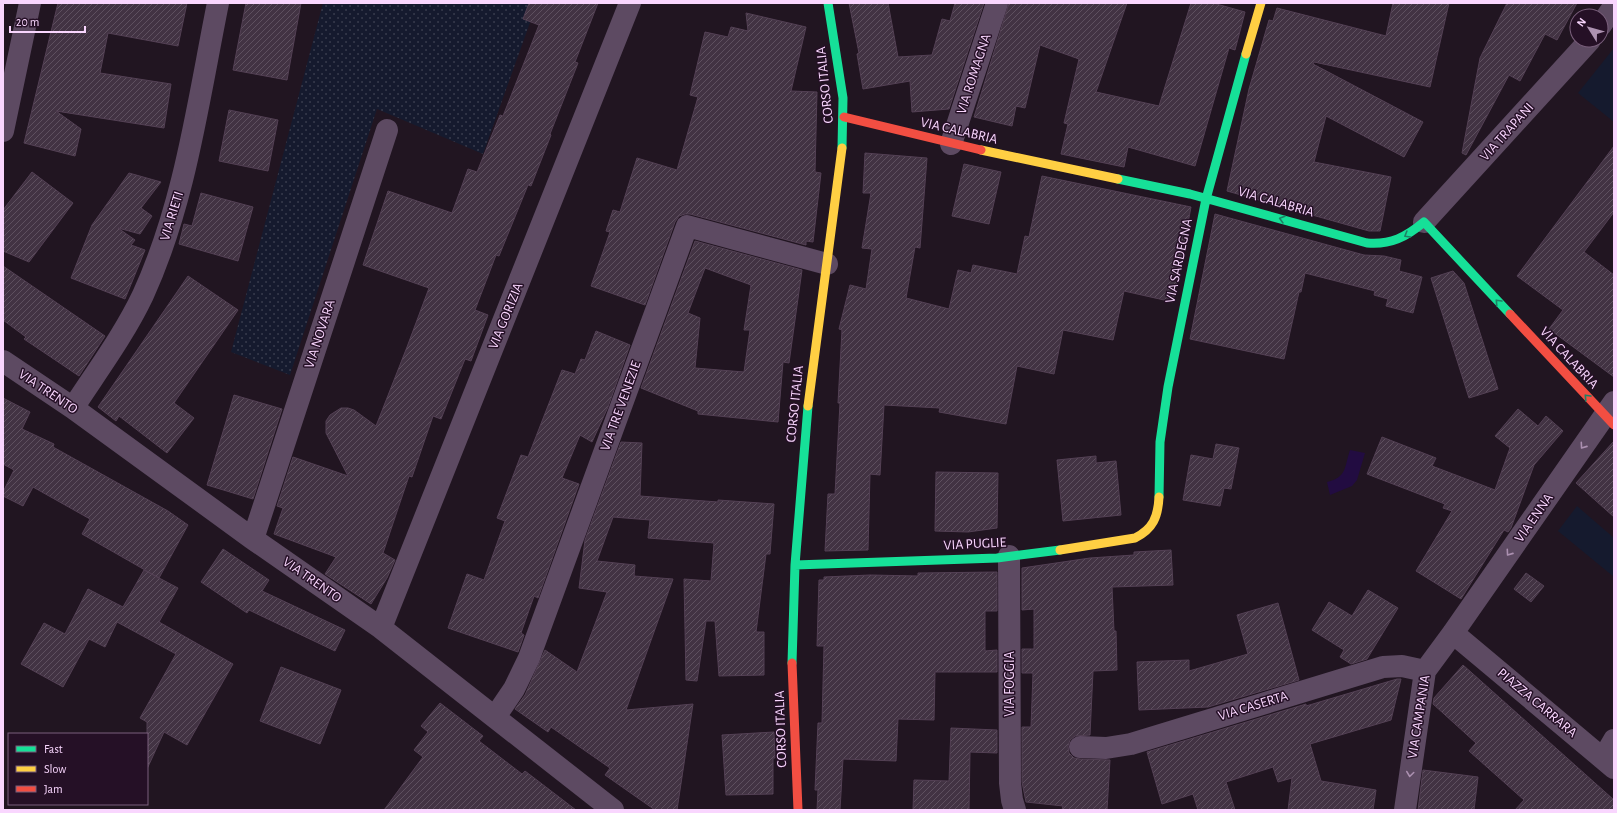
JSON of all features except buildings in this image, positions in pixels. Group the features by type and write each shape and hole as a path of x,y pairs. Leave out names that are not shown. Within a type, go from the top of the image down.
{"street":[{"path":"3,131 30,3"},
{"name":"VIA RIETI","path":"73,408 127,324 142,297 162,249 183,179 218,3"},
{"name":"VIA GORIZIA","path":"381,628 630,3"},
{"name":"CORSO ITALIA","path":"798,810 791,650 795,566 809,396 842,159 844,117 842,89 828,3"},
{"name":"VIA ROMAGNA","path":"951,144 997,3"},
{"name":"VIA SARDEGNA","path":"1151,528 1158,508 1159,450 1165,398 1207,198 1261,3"},
{"name":"VIA TRAPANI","path":"1424,222 1583,48"},
{"name":"VIA CALABRIA","path":"844,117 951,144 1207,198 1374,244 1383,244 1397,240 1412,233 1424,222 1611,414"},
{"name":"VIA NOVARA","path":"253,539 387,130"},
{"name":"VIA TRE VENEZIE","path":"495,717 514,689 529,658 687,226 827,264"},
{"name":"VIA TRENTO","path":"3,361 73,408 253,539 381,628 613,810"},
{"name":"VIA ENNA","path":"1453,633 1611,414"},
{"name":"VIA PUGLIE","path":"795,566 1009,556 1135,538 1147,533 1151,528"},
{"name":"VIA FOGGIA","path":"1009,556 1010,783 1015,810"},
{"name":"VIA CAMPANIA","path":"1405,810 1425,671 1453,633"},
{"name":"PIAZZA CARRARA","path":"1453,633 1608,764 1614,740"},
{"name":"VIA CASERTA","path":"1080,747 1114,747 1131,744 1383,667 1402,666 1425,671"}],"shaded area":[{"path":"323,3 537,3 483,154 377,109 290,375 231,352"},
{"path":"1614,48 1614,122 1578,93"},
{"path":"1350,450 1365,453 1357,480 1352,486 1330,495 1327,482 1338,477 1344,471"},
{"path":"1577,506 1614,538 1614,577 1558,531"}],"traffic: fast":[{"path":"828,3 843,98 842,148"},
{"path":"1159,497 1160,442 1168,387 1206,199 1246,54"},
{"path":"1118,179 1190,194 1367,243 1384,243 1398,239 1411,232 1424,222 1510,314"},
{"path":"792,663 795,565 808,406"},
{"path":"795,565 997,558 1060,550"}],"traffic: slow":[{"path":"1246,54 1261,3"},
{"path":"808,406 842,148"},
{"path":"981,150 1118,179"},
{"path":"1060,550 1135,538 1146,531 1153,522 1156,516 1159,497"}],"traffic: jam":[{"path":"844,117 981,150"},
{"path":"1510,314 1614,425"},
{"path":"792,663 798,810"}]}
